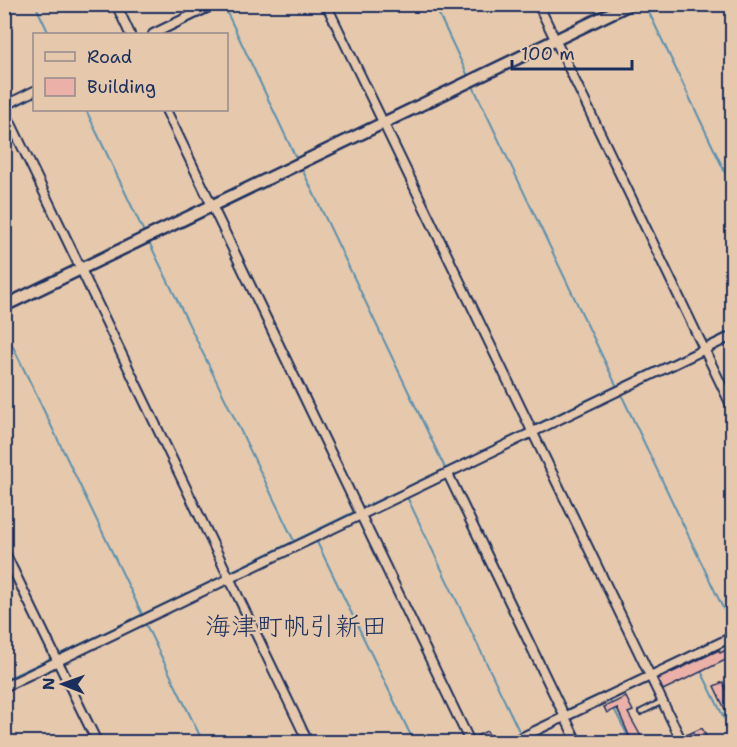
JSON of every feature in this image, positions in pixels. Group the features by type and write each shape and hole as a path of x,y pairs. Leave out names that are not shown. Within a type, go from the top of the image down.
{"street":[{"path":"116,4 130,33"},
{"path":"155,33 215,4"},
{"path":"326,4 682,742"},
{"path":"538,4 732,407"},
{"path":"4,306 630,4"},
{"path":"33,92 4,107 308,742"},
{"path":"166,111 470,742"},
{"path":"4,687 732,336"},
{"path":"447,474 577,742"},
{"path":"4,551 97,742"},
{"path":"512,742 732,637"}],"lane":[{"path":"641,712 662,701"}],"building":[{"path":"732,647 732,657 663,690 658,679 719,650 720,653"},
{"path":"723,682 727,691 732,688 732,724 714,686"},
{"path":"626,697 633,711 628,713 642,738 632,742 617,708 607,713 604,707"},
{"path":"702,728 709,742 690,742 686,735"},
{"path":"487,731 493,742 480,742 476,736"}],"waterway":[{"path":"35,4 49,33"},
{"path":"223,4 296,158"},
{"path":"166,33 227,4"},
{"path":"434,4 468,76"},
{"path":"645,4 732,187"},
{"path":"473,86 618,389"},
{"path":"7,110 33,97"},
{"path":"86,111 143,230"},
{"path":"302,169 445,468"},
{"path":"149,242 294,541"},
{"path":"4,328 142,614"},
{"path":"706,343 732,330"},
{"path":"535,425 700,346"},
{"path":"621,394 732,627"},
{"path":"407,487 528,429"},
{"path":"454,475 566,710 597,696"},
{"path":"362,508 401,490"},
{"path":"407,497 520,733"},
{"path":"230,572 356,511"},
{"path":"316,540 414,742"},
{"path":"58,655 225,575"},
{"path":"145,623 203,742"},
{"path":"4,680 52,658"},
{"path":"701,671 732,734"},
{"path":"609,699 631,742"}],"district":[{"name":"海津町帆引新田","path":"296,625"}]}
